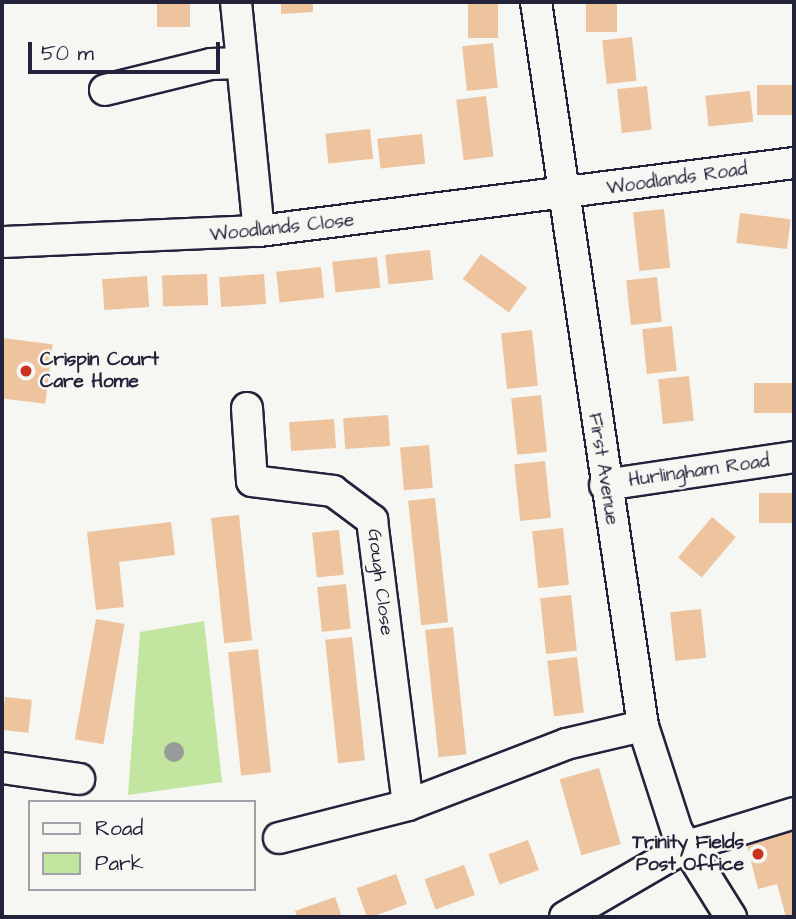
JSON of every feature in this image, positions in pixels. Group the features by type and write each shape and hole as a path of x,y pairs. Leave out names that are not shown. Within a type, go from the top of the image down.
{"street":[{"path":"236,2 259,231"},
{"name":"First Avenue","path":"536,2 561,194 643,726 654,772 687,846 731,917"},
{"path":"106,90 241,63"},
{"name":"Woodlands Road","path":"561,194 794,163"},
{"name":"Woodlands Close","path":"2,242 259,231 561,194"},
{"name":"Gough Close","path":"247,408 252,481 333,491 372,520 408,805"},
{"name":"Hurlingham Road","path":"605,485 794,457"},
{"path":"279,838 408,805 566,744 643,726"},
{"path":"2,768 79,779"},
{"path":"565,917 687,846 794,813"}],"green space":[{"path":"204,621 222,782 128,795 140,632"}],"building":[{"path":"157,2 190,2 190,27 157,27"},
{"path":"281,2 313,2 313,12 281,14"},
{"path":"468,2 498,2 498,38 468,38"},
{"path":"586,2 617,2 617,32 586,32"},
{"path":"632,37 637,81 607,84 602,40"},
{"path":"493,43 498,88 467,91 462,46"},
{"path":"757,85 794,85 794,115 757,115"},
{"path":"647,86 652,130 622,133 617,89"},
{"path":"750,91 753,122 708,127 705,96"},
{"path":"486,96 493,157 464,160 456,100"},
{"path":"370,129 373,159 328,164 325,134"},
{"path":"422,134 425,164 380,169 377,139"},
{"path":"664,209 670,268 639,271 633,212"},
{"path":"740,213 791,219 787,249 736,243"},
{"path":"430,250 433,280 388,285 385,255"},
{"path":"481,254 527,288 509,313 463,279"},
{"path":"377,257 380,288 335,293 332,262"},
{"path":"321,267 324,298 279,303 276,272"},
{"path":"207,274 208,305 163,307 162,276"},
{"path":"264,274 266,304 221,307 219,277"},
{"path":"147,276 149,307 104,310 102,279"},
{"path":"657,277 662,322 631,325 626,280"},
{"path":"672,326 677,371 647,374 642,329"},
{"path":"532,330 538,386 507,389 501,333"},
{"name":"Crispin Court Care Home","path":"2,338 53,344 45,404 2,398"},
{"path":"689,376 694,421 663,424 658,379"},
{"path":"754,383 794,383 794,413 754,413"},
{"path":"541,395 547,452 517,455 511,398"},
{"path":"388,415 390,446 345,449 343,418"},
{"path":"334,419 336,448 291,451 289,422"},
{"path":"429,445 433,488 404,490 400,448"},
{"path":"545,461 551,518 520,521 514,464"},
{"path":"759,493 794,493 794,523 759,523"},
{"path":"435,498 448,622 421,625 408,501"},
{"path":"239,515 252,640 224,643 211,518"},
{"path":"712,517 736,537 702,578 678,558"},
{"path":"171,522 175,555 119,562 124,607 96,610 87,532"},
{"path":"563,528 569,585 538,588 532,531"},
{"path":"339,530 344,575 317,578 312,533"},
{"path":"346,584 351,629 322,632 317,587"},
{"path":"571,595 577,651 546,654 540,598"},
{"path":"701,609 706,658 675,661 670,612"},
{"path":"96,619 125,624 103,744 75,739"},
{"path":"453,627 466,754 439,757 425,630"},
{"path":"352,637 365,760 338,763 325,640"},
{"path":"258,649 271,772 241,775 228,652"},
{"path":"577,657 584,713 554,716 547,661"},
{"path":"5,697 32,700 28,733 2,730"},
{"path":"599,768 621,844 581,855 560,779"},
{"path":"794,829 794,917 786,917 777,884 758,889 746,841"},
{"path":"528,840 539,870 499,884 489,854"},
{"path":"464,865 475,895 435,909 425,879"},
{"path":"396,874 407,904 367,917 357,888"},
{"path":"335,897 342,917 297,917 295,911"}],"place":[{"name":"Crispin Court Care Home","path":"26,371"},
{"name":"Trinity Fields Post Office","path":"758,854"}]}
